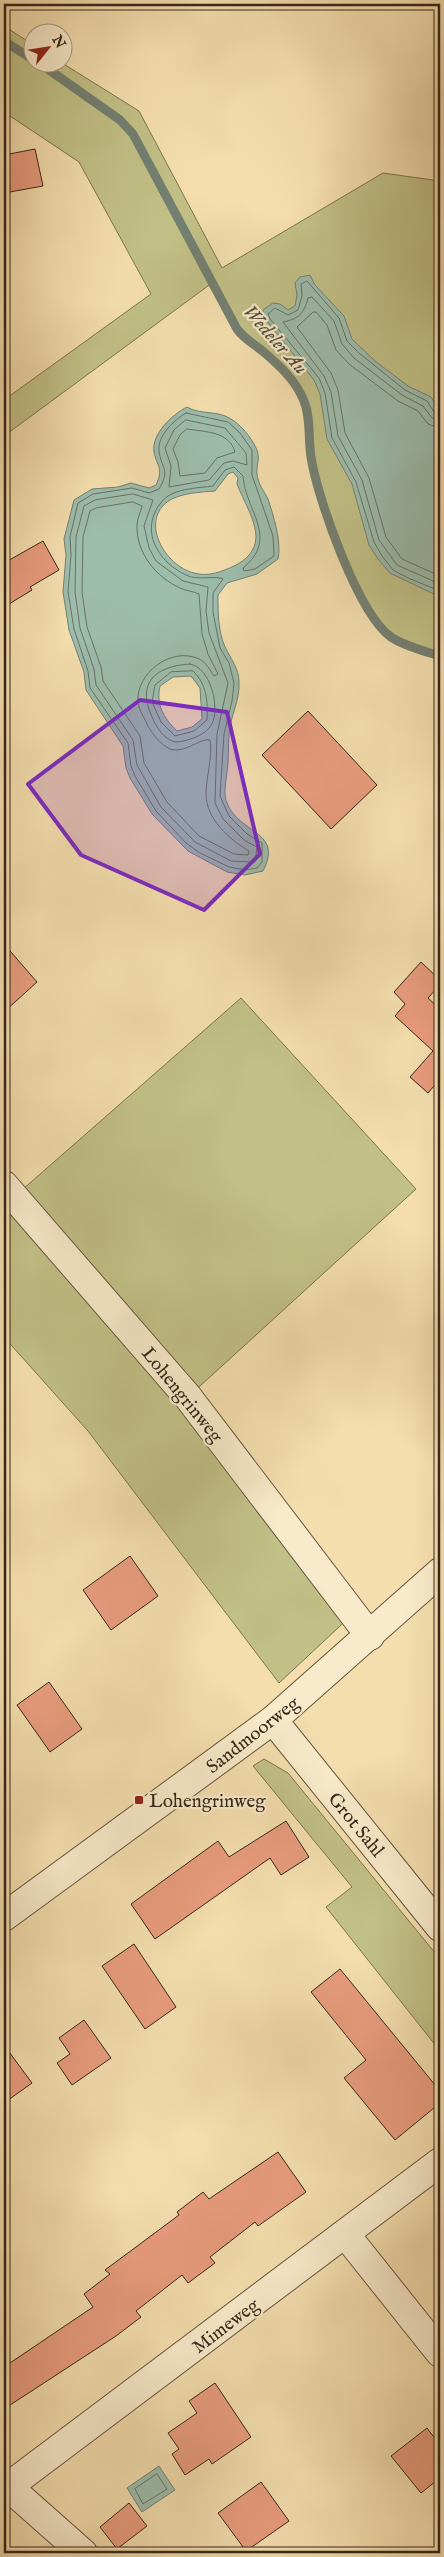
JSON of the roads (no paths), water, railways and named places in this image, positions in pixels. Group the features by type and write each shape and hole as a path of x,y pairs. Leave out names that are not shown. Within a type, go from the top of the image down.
{"street":[{"name":"Lohengrinweg","path":"5,1189 188,1397 370,1636"},
{"name":"Sandmoorweg","path":"4,1917 273,1720 440,1572"},
{"name":"Grot Sahl","path":"273,1720 440,1927"},
{"name":"Mimeweg","path":"6,2485 346,2235 440,2162"},
{"path":"346,2235 440,2353"},
{"path":"6,2485 83,2553"}],"water":[{"path":"310,275 315,285 344,316 352,339 375,361 408,386 431,397 440,412 440,597 390,573 369,545 352,484 327,439 320,394 314,380 263,316 263,310 273,303 280,304 288,310 295,306 297,295 295,283 300,277"},
{"path":"187,407 226,416 249,436 257,451 258,478 268,499 278,537 278,559 257,574 227,583 218,595 221,635 239,677 238,696 229,734 225,796 233,813 264,840 268,848 268,858 263,871 245,875 227,872 188,851 152,814 130,778 126,768 123,746 86,690 84,672 69,630 63,592 66,555 64,539 74,500 92,489 118,487 131,483 149,488 156,485 160,471 154,452 156,438 164,425","holes":["233,472 238,478 237,484 254,524 256,542 252,551 238,564 214,573 199,574 183,569 165,552 159,541 156,519 161,509 170,500 180,496 215,491 228,474","191,676 200,688 202,719 192,727 177,731 164,716 159,699 160,686 173,677"]},
{"path":"159,2466 175,2490 142,2512 127,2488"}],"waterway":[{"name":"Wedeler Au","path":"4,41 22,53"},
{"name":"Wedeler Au","path":"52,72 120,120 133,134 237,329 283,369 301,394 308,414 311,457 321,499 341,553 365,605 378,624 391,637 408,646 440,656"}],"place":[{"name":"Lohengrinweg","path":"139,1800"}]}
